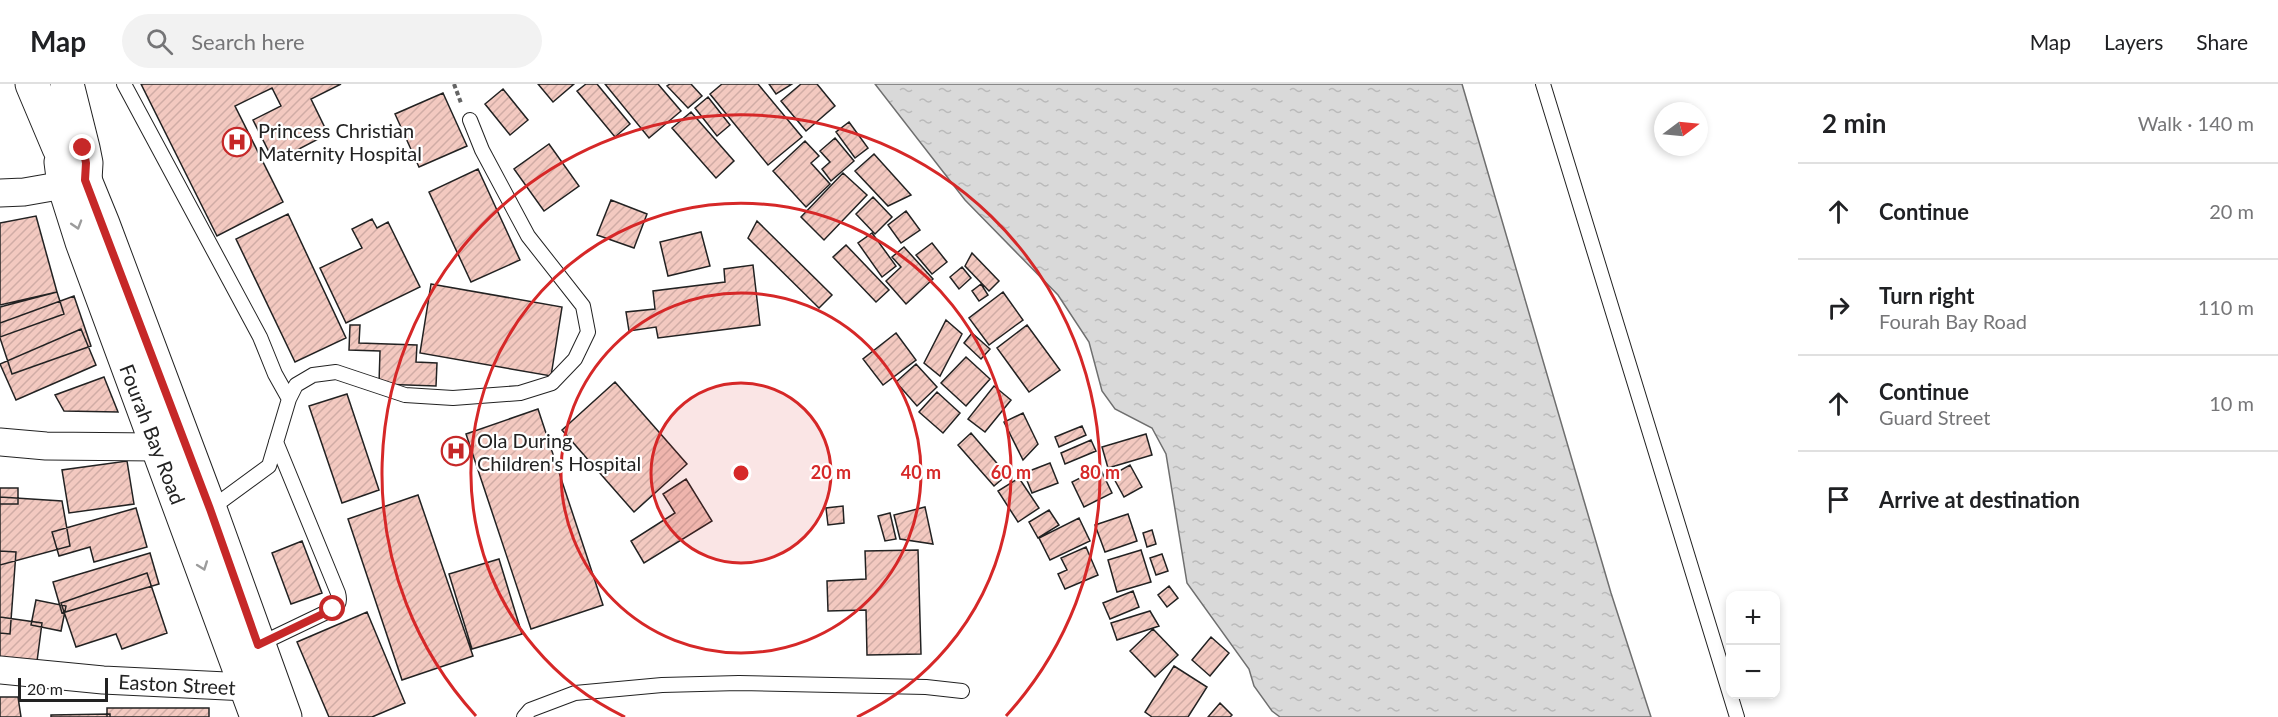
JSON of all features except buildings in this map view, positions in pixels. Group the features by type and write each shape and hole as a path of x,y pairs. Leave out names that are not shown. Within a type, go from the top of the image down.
{"main road":[{"name":"Fourah Bay Road","path":"32,84 75,183 199,517 258,645 285,717"},
{"path":"67,84 86,163 75,183"},
{"name":"Fourah Bay Road","path":"75,183 82,242 156,447 199,517 252,702"}],"street":[{"path":"0,193 24,192 75,183"},
{"path":"0,442 46,446 156,447"},
{"name":"Easton Street","path":"0,670 103,680 252,702"}],"lane":[{"path":"124,84 260,337 275,374 289,399"},
{"path":"1543,84 1737,717"},
{"path":"199,517 269,466 289,399 296,385 313,375 336,372 405,395 453,398 520,393 552,383 575,359 588,333 583,306 528,237 482,150 470,120"},
{"path":"258,645 333,609 338,606 340,600 276,442"},
{"path":"524,717 530,710 575,693 662,685 774,683 926,687 962,691"}],"water":[{"path":"875,84 1462,84 1611,593 1651,717 1280,717 1272,711 1254,686 1249,669 1187,583 1166,454 1152,428 1115,409 1102,391 1089,342 1058,295 965,200"}],"place":[{"name":"Princess Christian Maternity Hospital","path":"237,142"},
{"name":"Ola During Children's Hospital","path":"456,451"}],"route":[{"path":"83,148 86,163 85,180 210,509 258,645 333,609"}]}
